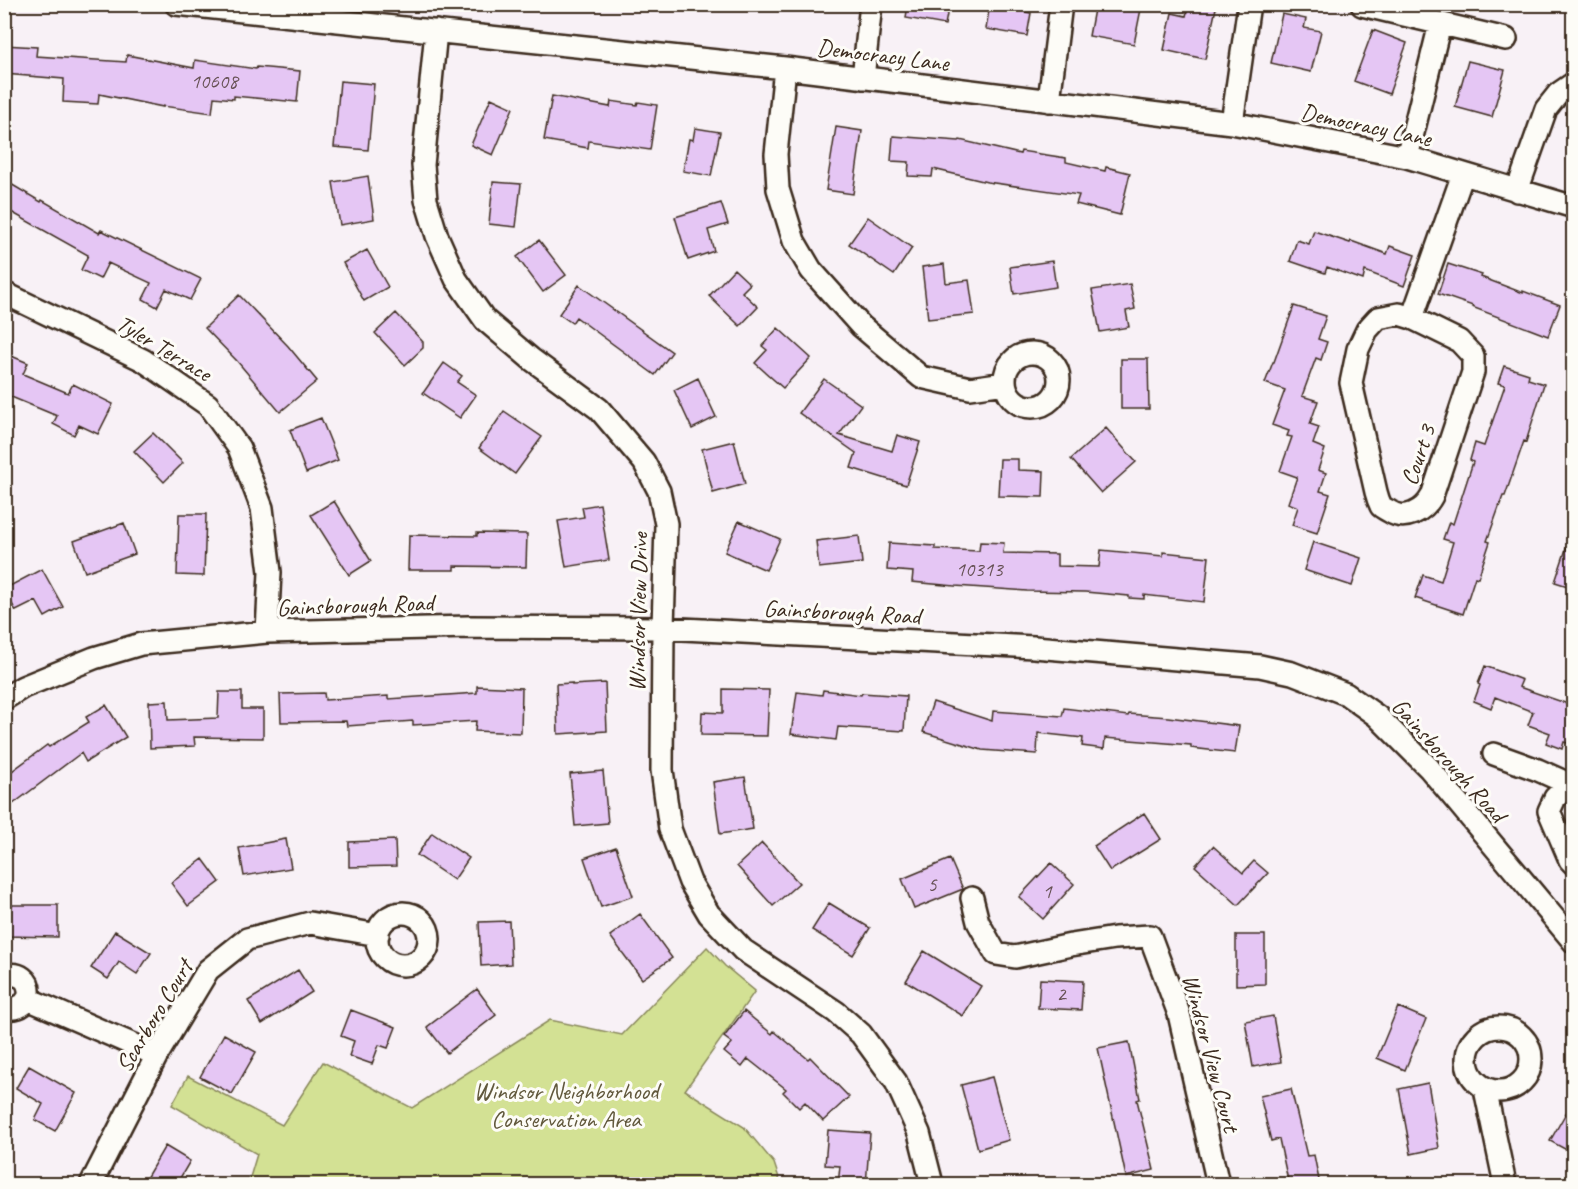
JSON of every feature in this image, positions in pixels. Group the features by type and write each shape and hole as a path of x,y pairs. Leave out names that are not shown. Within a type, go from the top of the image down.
{"street":[{"name":"Democracy Lane","path":"176,4 785,68 1232,123 1407,157 1574,207"},
{"path":"863,78 871,4"},
{"path":"1049,101 1061,4"},
{"path":"1232,123 1249,4"},
{"path":"1362,4 1506,39"},
{"path":"1407,157 1440,24"},
{"name":"Windsor View Drive","path":"436,31 423,165 426,200 437,236 456,279 485,320 531,359 599,409 644,462 659,491 666,524 662,770 670,828 690,882 708,914 743,950 836,1012 861,1034 896,1082 919,1133 932,1185"},
{"path":"785,68 776,154 778,189 794,241 811,270 861,326 921,377 970,388 1005,383"},
{"path":"1518,190 1546,109 1558,94 1574,82"},
{"path":"1412,318 1463,174"},
{"name":"Tyler Terrace","path":"4,293 143,360 208,405 239,448 262,508 270,572 267,632"},
{"name":"Court 3","path":"1399,314 1412,318 1459,341 1473,356 1473,372 1432,496 1427,505 1419,511 1408,515 1394,515 1381,507 1376,492 1351,383 1358,350 1367,330 1378,318 1399,314"},
{"name":"Gainsborough Road","path":"4,699 23,687 94,658 141,644 267,632 469,627 663,628 1034,647 1260,666 1292,673 1346,694 1377,716 1429,768 1574,942"},
{"path":"1494,754 1571,785 1555,798 1549,811 1570,860 1574,864"},
{"name":"Windsor View Court","path":"972,898 978,922 996,954 1015,957 1115,938 1150,936 1179,1014 1218,1185"},
{"name":"Scarboro Court","path":"92,1185 157,1055 208,970 247,939 310,923 378,935"},
{"path":"4,976 19,975 25,979 30,992 28,999 19,1008 4,1007"},
{"path":"28,999 157,1055"},
{"path":"1485,1089 1504,1185"}],"green space":[{"name":"Windsor Neighborhood Conservation Area","path":"707,947 725,966 755,991 685,1090 744,1127 774,1163 781,1184 248,1184 257,1154 172,1105 188,1076 282,1125 323,1062 412,1108 550,1020 622,1035"}],"building":[{"path":"908,4 949,4 945,25 906,18"},
{"path":"990,4 1026,4 1025,12 1031,13 1027,36 986,29"},
{"path":"1095,4 1142,4 1134,44 1089,36"},
{"path":"1189,4 1216,8 1205,59 1164,50 1172,13 1186,16"},
{"path":"1282,14 1306,19 1304,28 1321,31 1311,72 1271,63"},
{"path":"1373,30 1407,43 1389,94 1354,81"},
{"path":"4,45 37,47 36,56 126,62 127,55 194,68 195,60 256,69 257,67 300,71 297,102 234,96 234,99 214,97 212,113 163,107 99,94 98,104 63,102 64,79 4,74"},
{"path":"1468,61 1505,70 1492,117 1455,107"},
{"path":"340,81 374,84 368,150 334,147"},
{"path":"552,96 610,107 611,101 657,105 650,150 589,141 588,148 544,140"},
{"path":"491,98 513,108 493,155 471,145"},
{"path":"836,127 862,131 853,194 826,190"},
{"path":"695,128 720,132 711,176 683,171 689,139 693,140"},
{"path":"893,136 960,140 1020,154 1021,151 1066,158 1066,162 1105,171 1106,167 1130,173 1120,215 1076,204 1079,195 987,182 933,169 932,177 908,176 909,162 891,161"},
{"path":"368,176 374,219 340,225 333,182"},
{"path":"4,180 99,233 101,230 201,279 190,300 166,289 157,307 143,299 151,283 108,263 100,279 81,270 88,255 4,208"},
{"path":"493,182 521,184 516,227 489,224"},
{"path":"721,203 728,224 708,230 714,251 688,260 675,217"},
{"path":"868,217 912,248 894,275 849,244"},
{"path":"1314,231 1387,254 1390,246 1415,255 1404,286 1365,271 1363,280 1327,267 1325,273 1290,261 1297,240 1309,244"},
{"path":"539,240 566,275 543,292 517,257"},
{"path":"367,250 388,287 364,301 343,263"},
{"path":"1052,261 1056,287 1014,294 1010,267"},
{"path":"944,264 946,283 969,280 974,314 928,319 922,267"},
{"path":"1448,264 1560,305 1548,336 1438,294"},
{"path":"734,269 750,284 742,292 758,307 740,326 709,296"},
{"path":"1130,284 1135,309 1126,311 1129,327 1100,332 1092,290"},
{"path":"579,285 672,352 655,375 576,317 572,323 559,314"},
{"path":"239,295 288,346 317,381 280,412 237,361 205,328"},
{"path":"1294,306 1326,316 1318,339 1327,342 1321,360 1316,358 1302,396 1318,401 1310,424 1319,427 1313,444 1325,449 1318,470 1326,473 1320,491 1330,494 1317,533 1292,525 1298,507 1288,503 1297,477 1280,471 1292,437 1287,436 1289,431 1272,425 1285,390 1265,383"},
{"path":"396,313 423,342 423,348 405,365 375,333"},
{"path":"778,328 811,358 783,388 755,363 767,350 762,346"},
{"path":"9,355 28,363 23,374 68,393 73,384 113,404 98,434 79,425 74,435 53,424 57,416 4,394 4,366"},
{"path":"1121,359 1148,359 1149,409 1121,409"},
{"path":"444,363 462,376 457,382 476,395 460,418 423,393"},
{"path":"1504,366 1529,374 1528,379 1544,384 1526,442 1524,441 1505,496 1503,496 1487,541 1490,542 1478,578 1475,577 1463,614 1415,598 1423,575 1441,581 1453,542 1443,539 1449,522 1453,524 1473,462 1470,460 1475,443 1484,446 1505,385 1498,383"},
{"path":"698,378 716,417 692,429 674,390"},
{"path":"824,379 861,405 839,435 892,451 897,435 920,442 906,485 851,468 856,453 799,413"},
{"path":"504,411 542,437 515,474 479,448"},
{"path":"321,418 338,460 306,473 290,430"},
{"path":"1106,428 1136,462 1101,493 1071,459"},
{"path":"153,433 183,463 164,482 134,451"},
{"path":"734,441 745,484 713,493 702,449"},
{"path":"1000,459 1018,459 1018,470 1044,471 1043,497 998,496"},
{"path":"334,501 371,561 349,575 311,515"},
{"path":"600,504 609,560 566,567 558,521 584,517 582,507"},
{"path":"179,514 206,514 204,576 177,575"},
{"path":"739,521 780,539 766,570 725,552"},
{"path":"124,523 135,554 85,572 74,541"},
{"path":"477,533 527,534 526,567 454,566 454,570 408,570 409,535 477,536"},
{"path":"1571,534 1574,535 1574,588 1555,582"},
{"path":"859,536 862,563 819,568 816,541"},
{"path":"980,542 1004,543 1003,553 1057,554 1057,566 1099,567 1101,550 1163,556 1163,552 1209,557 1204,602 1144,595 1144,599 1085,592 1027,591 912,582 913,572 887,570 889,543 935,546 935,549 979,551"},
{"path":"1313,542 1361,558 1352,586 1304,570"},
{"path":"42,569 63,607 45,617 36,601 16,611 4,589"},
{"path":"1485,666 1522,680 1519,687 1574,706 1574,745 1564,742 1562,749 1546,743 1550,733 1528,725 1533,712 1495,697 1491,708 1474,701"},
{"path":"572,683 572,685 605,683 607,731 558,734 556,684"},
{"path":"477,686 522,688 521,733 475,731 476,721 413,725 413,721 347,726 346,721 281,722 280,694 324,693 325,700 388,696 388,699 477,693"},
{"path":"723,689 769,690 767,736 701,735 702,712 723,713"},
{"path":"823,690 861,695 862,693 906,696 904,731 838,727 836,740 791,734 797,692 822,695"},
{"path":"219,692 242,692 242,709 263,709 263,738 194,737 195,746 150,748 149,702 167,701 168,720 218,718"},
{"path":"933,702 992,721 993,711 1062,716 1064,708 1239,726 1235,753 1191,748 1191,745 1105,738 1104,749 1082,746 1083,738 1038,733 1037,754 982,750 923,732"},
{"path":"106,705 126,737 86,762 81,753 13,804 4,793 4,777 47,745 49,747 89,722 86,717"},
{"path":"603,771 608,823 575,826 570,774"},
{"path":"745,777 753,829 720,834 713,782"},
{"path":"1144,813 1161,839 1110,871 1094,846"},
{"path":"432,833 469,858 454,880 417,855"},
{"path":"286,839 291,868 244,876 239,848"},
{"path":"395,840 396,866 349,867 349,842"},
{"path":"762,843 799,883 773,906 737,866"},
{"path":"1213,846 1243,873 1254,861 1268,873 1238,905 1195,866"},
{"path":"616,847 633,896 601,907 584,858"},
{"path":"203,859 220,882 188,906 171,883"},
{"path":"950,859 963,889 914,909 902,879"},
{"path":"1051,863 1074,884 1043,919 1019,897"},
{"path":"829,903 870,928 853,955 812,930"},
{"path":"4,905 58,905 58,937 4,936"},
{"path":"640,914 672,958 642,979 610,936"},
{"path":"509,921 511,964 481,966 479,922"},
{"path":"115,931 151,953 137,974 119,962 108,979 91,968"},
{"path":"1236,935 1265,935 1265,984 1236,985"},
{"path":"924,951 981,986 963,1016 906,981"},
{"path":"298,970 312,992 262,1024 248,1001"},
{"path":"1040,979 1083,981 1081,1010 1038,1008"},
{"path":"477,989 496,1015 447,1053 427,1027"},
{"path":"1398,1007 1426,1019 1405,1070 1377,1058"},
{"path":"351,1010 396,1027 388,1048 379,1045 372,1064 349,1056 354,1041 341,1036"},
{"path":"744,1011 772,1034 774,1031 808,1059 810,1057 849,1097 823,1121 805,1102 799,1108 783,1092 786,1089 748,1059 742,1067 724,1052 732,1043 724,1037"},
{"path":"1273,1016 1281,1062 1253,1067 1245,1021"},
{"path":"224,1034 256,1052 232,1094 200,1077"},
{"path":"1129,1042 1140,1099 1137,1100 1154,1170 1126,1177 1098,1048"},
{"path":"29,1066 76,1093 55,1131 35,1120 43,1104 16,1088"},
{"path":"992,1077 1009,1140 978,1149 961,1085"},
{"path":"1428,1083 1439,1148 1411,1154 1399,1089"},
{"path":"1291,1089 1307,1156 1314,1155 1320,1185 1289,1185 1279,1139 1271,1141 1260,1096"},
{"path":"1574,1099 1574,1154 1550,1141"},
{"path":"828,1130 870,1133 866,1185 838,1185 840,1166 825,1165"},
{"path":"165,1146 190,1161 176,1185 142,1185"}]}
